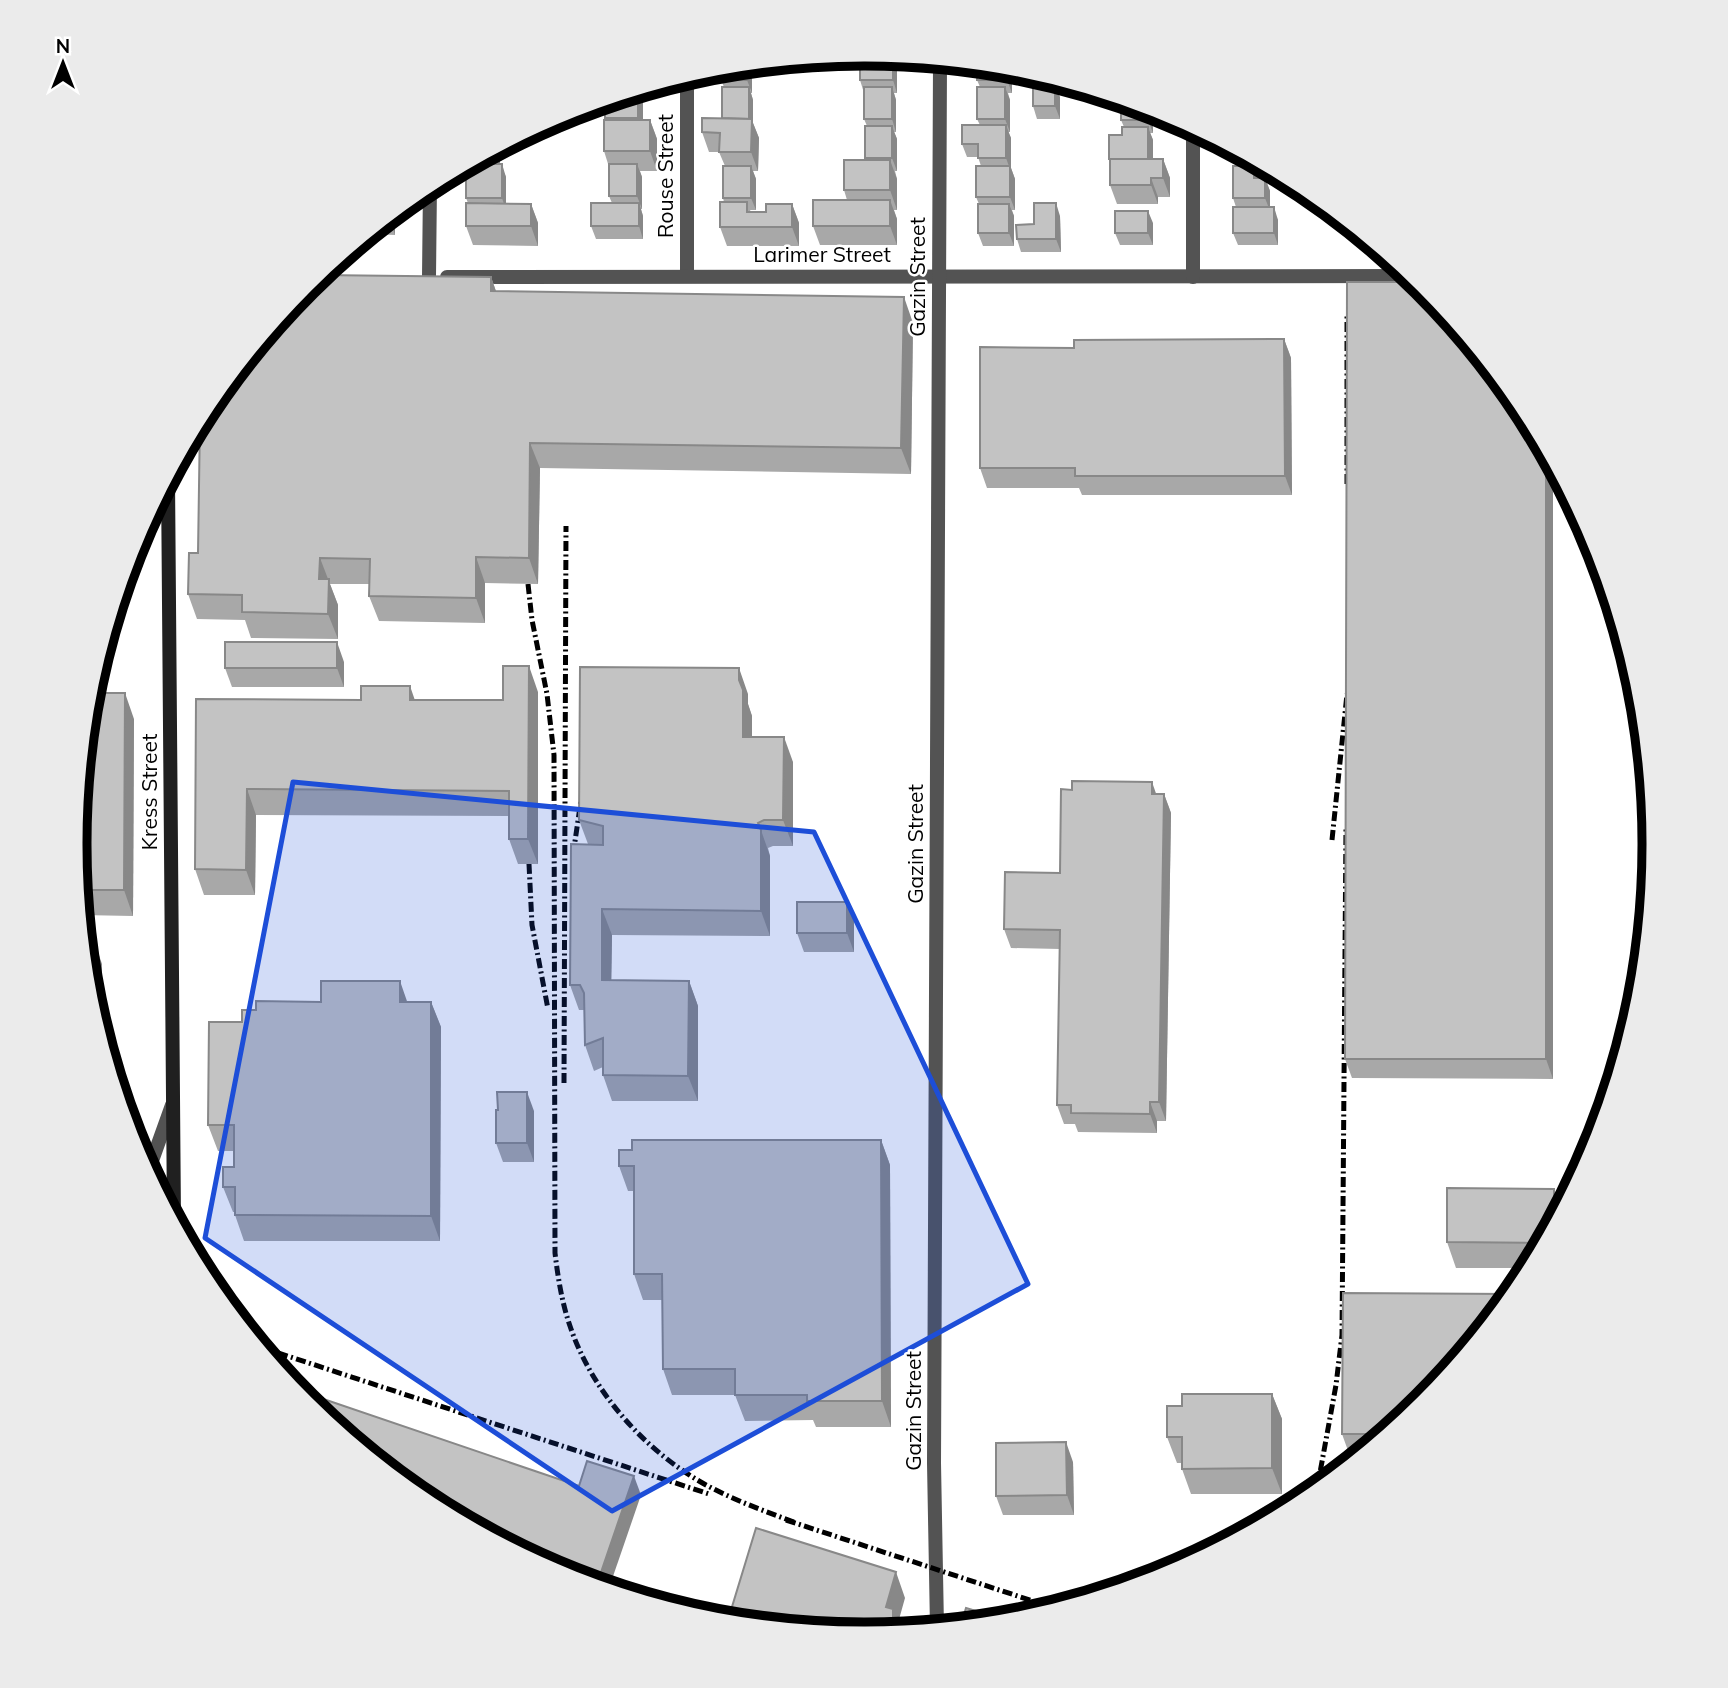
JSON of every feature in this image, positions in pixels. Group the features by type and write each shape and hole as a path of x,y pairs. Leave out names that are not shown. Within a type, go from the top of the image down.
{"street":[{"name":"Gazin Street","path":"937,1618 934,1463 940,70"},
{"name":"Rouse Street","path":"687,87 687,275"},
{"path":"1193,140 1193,277"},
{"name":"Larimer Street","path":"429,200 423,277 1395,276"},
{"name":"Kress Street","path":"168,498 174,1200"},
{"name":"Kress Street","path":"153,1158 172,1105"}],"highlighted area":[{"path":"293,782 814,832 1028,1284 612,1511 205,1238"}],"building":[{"path":"860,66 893,67 893,80 860,80"},
{"path":"977,75 1007,80 1007,80 977,80"},
{"path":"747,76 747,80 721,80"},
{"path":"1033,85 1055,91 1055,106 1033,106"},
{"path":"722,87 749,87 749,119 722,118"},
{"path":"864,87 892,87 892,119 864,119"},
{"path":"977,87 1005,87 1005,119 977,119"},
{"path":"638,101 638,118 605,118 605,111"},
{"path":"1121,111 1146,120 1121,120"},
{"path":"702,118 752,119 751,152 719,152 720,133 702,132"},
{"path":"604,120 650,120 650,151 604,151"},
{"path":"962,125 1006,125 1006,158 978,158 978,144 962,144"},
{"path":"865,126 892,126 892,158 865,158"},
{"path":"1122,127 1148,127 1148,159 1109,159 1109,135 1122,135"},
{"path":"1110,159 1163,159 1163,178 1151,178 1151,185 1110,185"},
{"path":"844,160 890,160 890,190 844,190"},
{"path":"488,164 502,164 502,198 466,198 466,177"},
{"path":"609,164 637,164 637,196 609,196"},
{"path":"723,166 751,166 751,198 723,198"},
{"path":"976,166 1010,166 1010,197 976,197"},
{"path":"1233,166 1244,166 1254,172 1254,178 1265,179 1265,198 1233,198"},
{"path":"813,200 890,200 890,226 813,226"},
{"path":"720,202 747,202 747,212 766,212 766,204 792,204 792,227 720,227"},
{"path":"466,203 531,204 531,226 466,226"},
{"path":"591,203 639,203 639,226 591,226"},
{"path":"1034,203 1056,203 1056,239 1017,239 1016,225 1034,224"},
{"path":"978,204 1009,204 1009,233 978,233"},
{"path":"1233,207 1274,207 1274,233 1233,233"},
{"path":"1115,211 1148,211 1148,233 1115,233"},
{"path":"334,275 491,277 491,291 904,297 901,448 530,443 529,558 476,557 476,598 369,596 370,559 320,558 319,579 329,579 328,614 242,612 242,595 188,594 189,553 198,553 200,441 247,371 279,331"},
{"path":"1347,282 1401,282 1449,331 1481,371 1510,412 1546,472 1546,1059 1345,1059"},
{"path":"1284,339 1285,476 1075,476 1075,468 980,468 980,347 1074,348 1074,340"},
{"path":"225,642 337,642 337,668 225,668"},
{"path":"503,666 529,666 528,839 509,839 509,791 247,789 246,870 195,869 196,699 361,700 361,686 410,686 410,700 503,700"},
{"path":"580,667 739,668 739,680 743,690 743,737 784,737 783,820 764,820 758,823 761,830 761,911 602,909 602,980 689,981 688,1076 603,1075 603,1038 585,1045 584,993 580,985 570,985 571,844 603,845 603,826 579,820"},
{"path":"101,693 125,693 124,890 88,890 88,793"},
{"path":"1072,781 1152,782 1152,794 1164,794 1159,1102 1150,1102 1150,1114 1071,1113 1071,1105 1057,1105 1060,930 1004,929 1005,872 1060,873 1061,789 1072,790"},
{"path":"797,902 847,902 847,933 797,933"},
{"path":"321,981 400,981 400,1002 431,1002 431,1216 235,1215 235,1187 223,1187 223,1167 234,1167 234,1125 208,1125 209,1022 242,1022 242,1010 256,1010 256,1001 321,1002"},
{"path":"497,1092 527,1092 527,1143 496,1143"},
{"path":"632,1140 881,1140 882,1401 807,1401 807,1395 735,1395 735,1369 663,1369 662,1274 634,1274 634,1166 619,1166 619,1150 632,1150"},
{"path":"1447,1188 1554,1189 1554,1201 1531,1243 1447,1242"},
{"path":"1343,1293 1497,1294 1449,1357 1377,1429 1371,1434 1342,1434"},
{"path":"1182,1394 1272,1394 1272,1468 1182,1469 1182,1437 1167,1437 1167,1406 1182,1406"},
{"path":"317,1397 579,1486 587,1461 634,1476 600,1575 520,1541 432,1490 351,1429"},
{"path":"1066,1442 1067,1495 996,1496 996,1443"},
{"path":"756,1528 896,1572 886,1607 893,1609 893,1621 813,1620 731,1610"},
{"path":"966,1608 981,1612 965,1615"}],"railway":[{"path":"1347,314 1347,484"},
{"path":"564,1083 566,526"},
{"path":"528,584 532,620 547,694 554,755 555,1253 567,1317 592,1374 623,1418 642,1437 662,1455 706,1485 794,1522"},
{"path":"1332,840 1347,694"},
{"path":"573,855 581,800"},
{"path":"1320,1473 1342,1335 1346,827"},
{"path":"529,864 532,925 548,1009"},
{"path":"275,1352 709,1494"},
{"path":"786,1520 1036,1602"}]}
